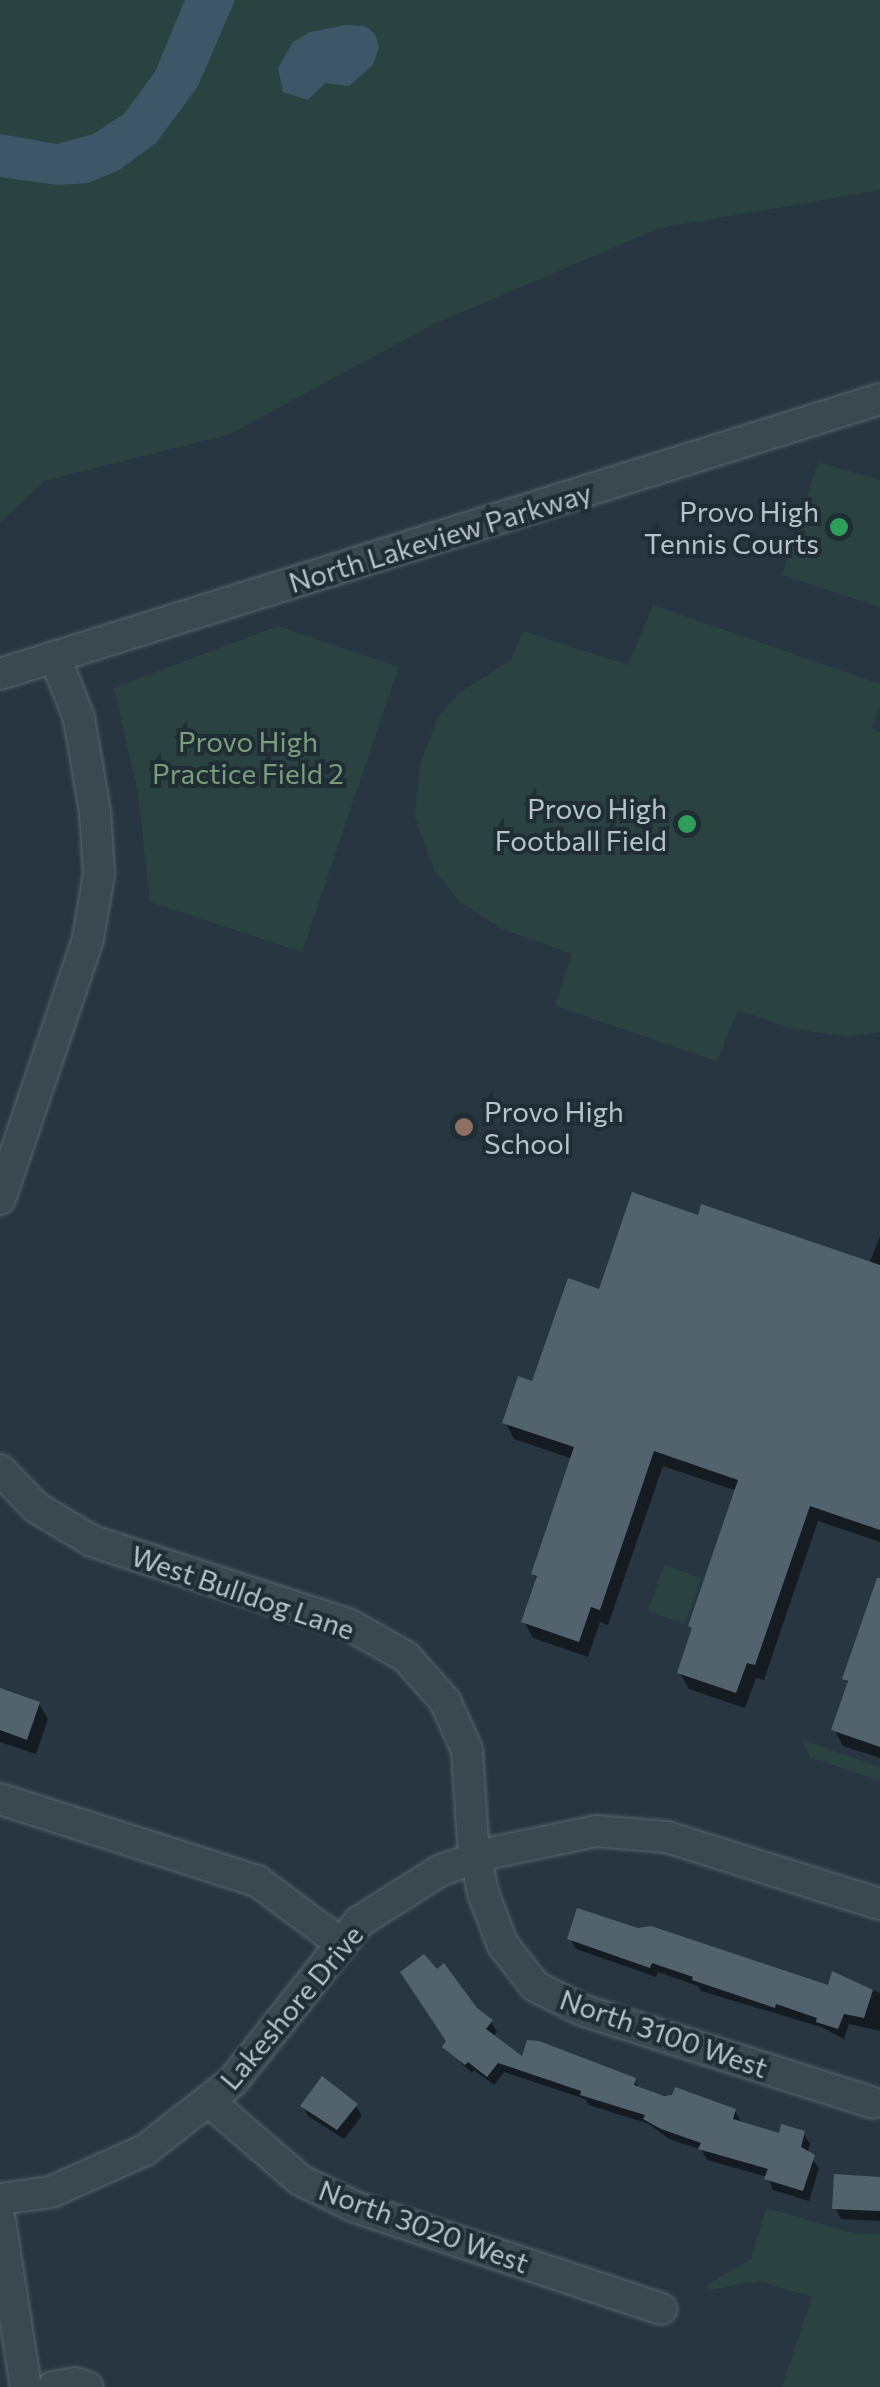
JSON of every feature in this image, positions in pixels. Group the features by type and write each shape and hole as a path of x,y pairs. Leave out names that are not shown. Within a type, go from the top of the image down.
{"street":[{"name":"North Lakeview Parkway","path":"0,674 880,399"},
{"path":"0,1198 88,938 99,874 96,812 78,718 55,657"},
{"name":"West Bulldog Lane","path":"0,1470 37,1508 92,1541 348,1624 406,1657 445,1701 467,1750 477,1858"},
{"path":"0,1799 257,1881 339,1942"},
{"name":"Lakeshore Drive","path":"0,2198 51,2192 96,2176 145,2150 233,2082 339,1942 359,1922 442,1870 477,1858 533,1840 596,1831 667,1837 880,1904"},
{"name":"North 3100 West","path":"477,1858 483,1893 504,1945 535,1986 582,2010 873,2103"},
{"name":"North 3020 West","path":"210,2102 300,2180 355,2207 662,2309"},
{"path":"0,2220 26,2387"},
{"path":"53,2387 76,2383 88,2387"}],"green space":[{"path":"0,0 880,0 880,190 660,228 434,324 228,435 44,481 0,523"},
{"name":"Provo High Tennis Courts","path":"818,462 880,480 880,607 782,575"},
{"path":"653,605 880,684 880,706 872,728 880,732 880,1032 848,1037 790,1028 738,1010 717,1061 555,1006 572,954 500,928 460,902 434,870 415,817 420,764 438,717 459,693 511,660 523,631 628,665"},
{"name":"Provo High Practice Field 2","path":"278,626 399,667 302,952 150,902 138,794 114,688"},
{"path":"664,1565 701,1578 685,1624 648,1611"},
{"path":"802,1740 880,1767 880,1781 810,1757"},
{"path":"766,2208 852,2233 880,2235 880,2387 782,2387 812,2297 759,2281 708,2290 707,2285 751,2259"}],"water":[{"path":"185,0 235,0 198,86 156,143 119,170 88,183 58,185 0,177 0,134 57,144 93,134 124,114 155,72"},
{"path":"346,25 365,26 375,34 379,47 373,65 349,86 325,83 308,100 283,92 278,68 293,42 310,32"}],"building":[{"name":"Provo High School","path":"632,1192 698,1215 701,1204 880,1265 880,1530 810,1506 755,1665 747,1663 736,1693 677,1673 692,1628 688,1626 738,1480 654,1451 600,1610 591,1607 579,1642 521,1622 537,1576 531,1574 574,1447 502,1423 518,1376 532,1381 568,1278 599,1289"},
{"path":"877,1578 880,1747 831,1730 848,1681 842,1679"},
{"path":"0,1688 40,1702 27,1740 0,1730"},
{"path":"577,1908 638,1928 651,1926 828,1985 832,1971 873,1990 864,2018 844,2014 838,2029 776,2004 775,2008 652,1963 650,1968 567,1939"},
{"path":"424,1954 437,1969 444,1963 477,2008 493,2020 486,2029 522,2056 527,2040 539,2041 636,2078 634,2085 664,2096 672,2095 675,2087 736,2109 733,2119 779,2133 781,2124 805,2131 801,2147 815,2155 803,2191 764,2179 768,2169 698,2149 701,2143 661,2129 643,2119 645,2115 580,2095 581,2091 498,2063 487,2077 468,2062 465,2065 442,2047 446,2041 400,1972"},
{"path":"322,2076 358,2104 337,2130 300,2106"},
{"path":"834,2174 880,2177 880,2211 832,2209"}],"place":[{"name":"Provo High Tennis Courts","path":"839,527"},
{"name":"Provo High Football Field","path":"687,824"},
{"name":"Provo High School","path":"464,1127"}]}
